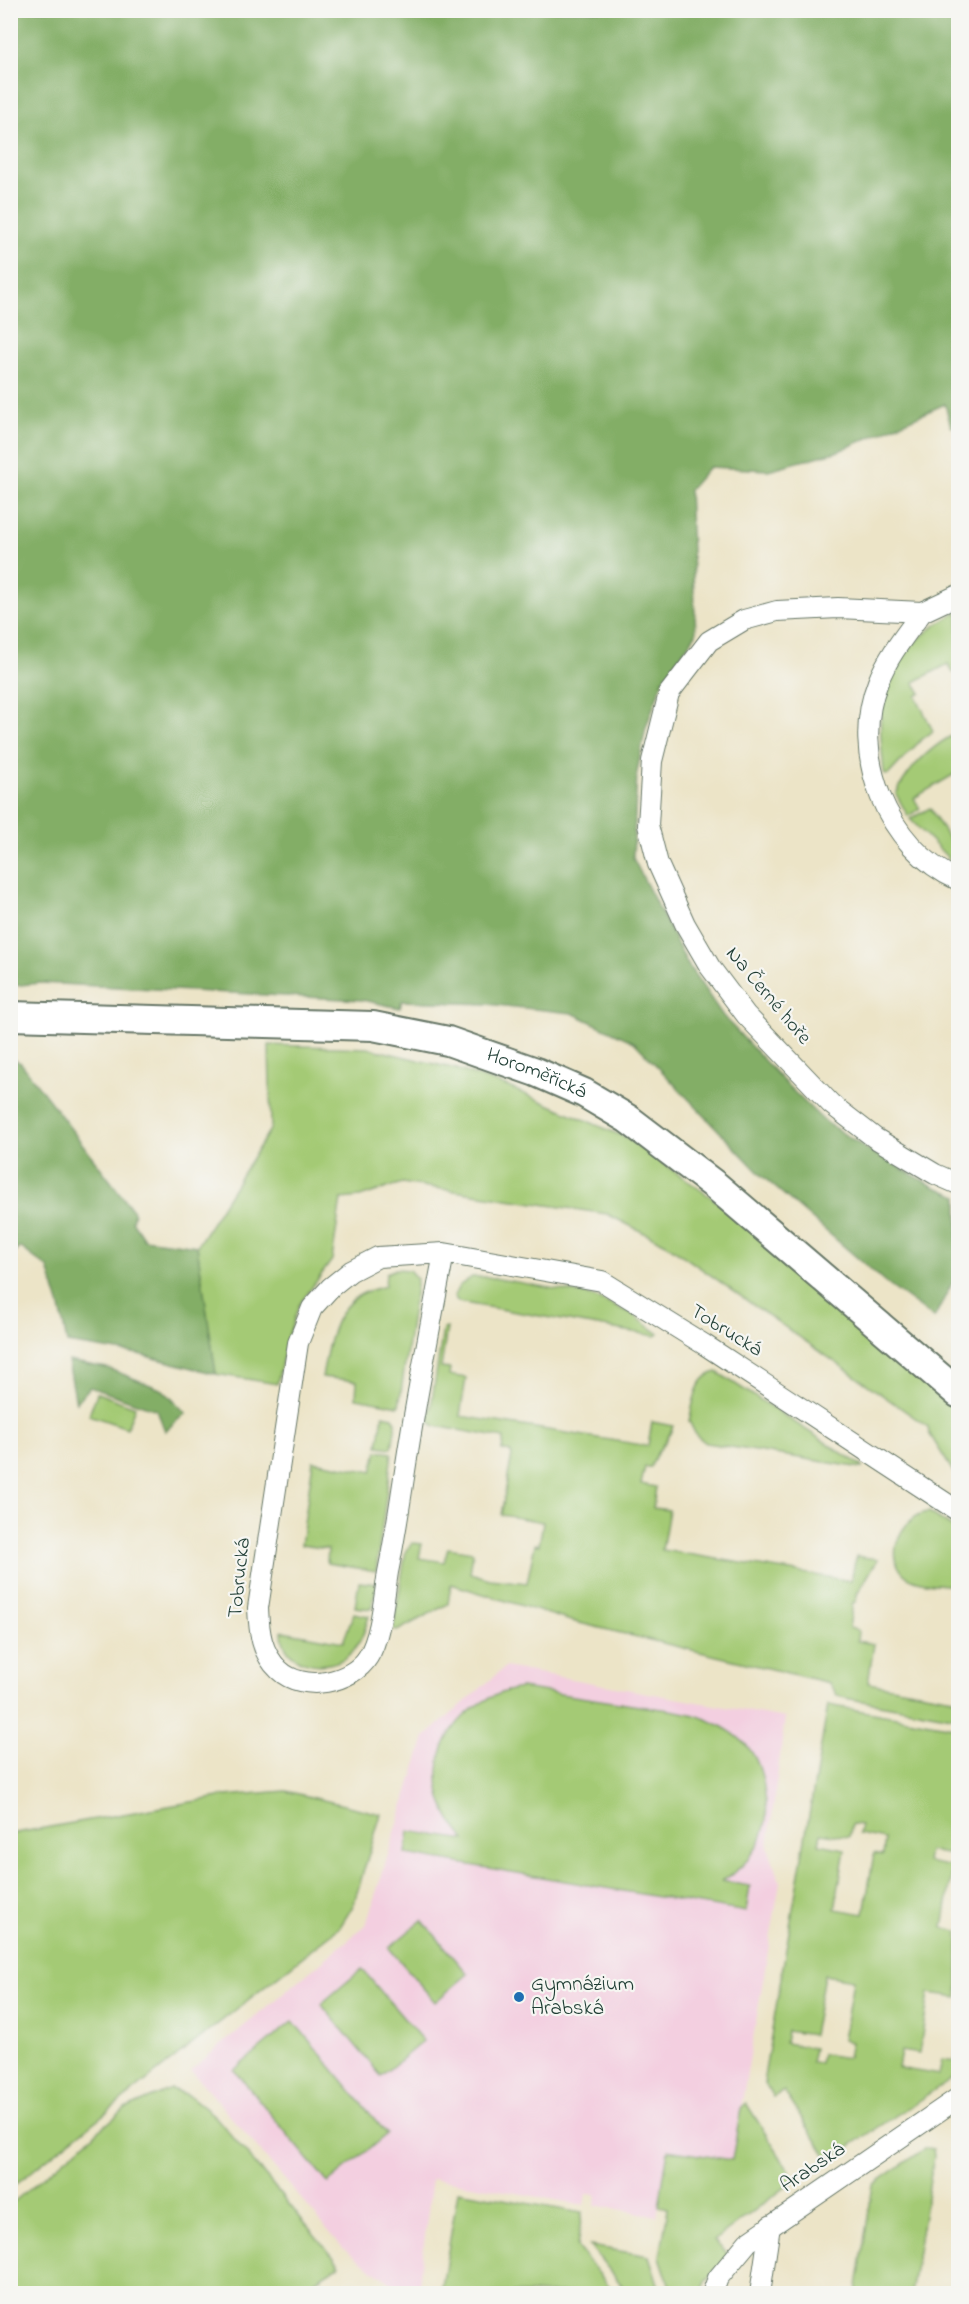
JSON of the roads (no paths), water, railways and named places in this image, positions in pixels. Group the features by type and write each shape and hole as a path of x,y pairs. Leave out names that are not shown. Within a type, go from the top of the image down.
{"main road":[{"name":"Horoměřická","path":"10,1016 373,1026 448,1041 536,1072 584,1093 628,1119 716,1186 958,1394"}],"street":[{"path":"958,594 922,612 892,654 877,683 871,717 869,754 877,792 910,845 943,873 958,880"},
{"name":"Na Černé hoře","path":"922,612 838,608 777,611 744,620 709,641 669,693 652,761 648,825 658,864 685,924 710,967 746,1015 831,1104 875,1138 935,1174 958,1184"},
{"name":"Tobrucká","path":"444,1253 414,1412 398,1523 376,1636 369,1657 343,1677 321,1683 284,1674 271,1663 260,1636 258,1608 298,1343 312,1308 331,1287 351,1271 378,1257 444,1253 602,1281 958,1511"},
{"name":"Arabská","path":"712,2294 718,2278 733,2258 770,2226 958,2098"},
{"path":"760,2294 770,2226"}],"place":[{"name":"Gymnázium Arabská","path":"519,1997"}]}
